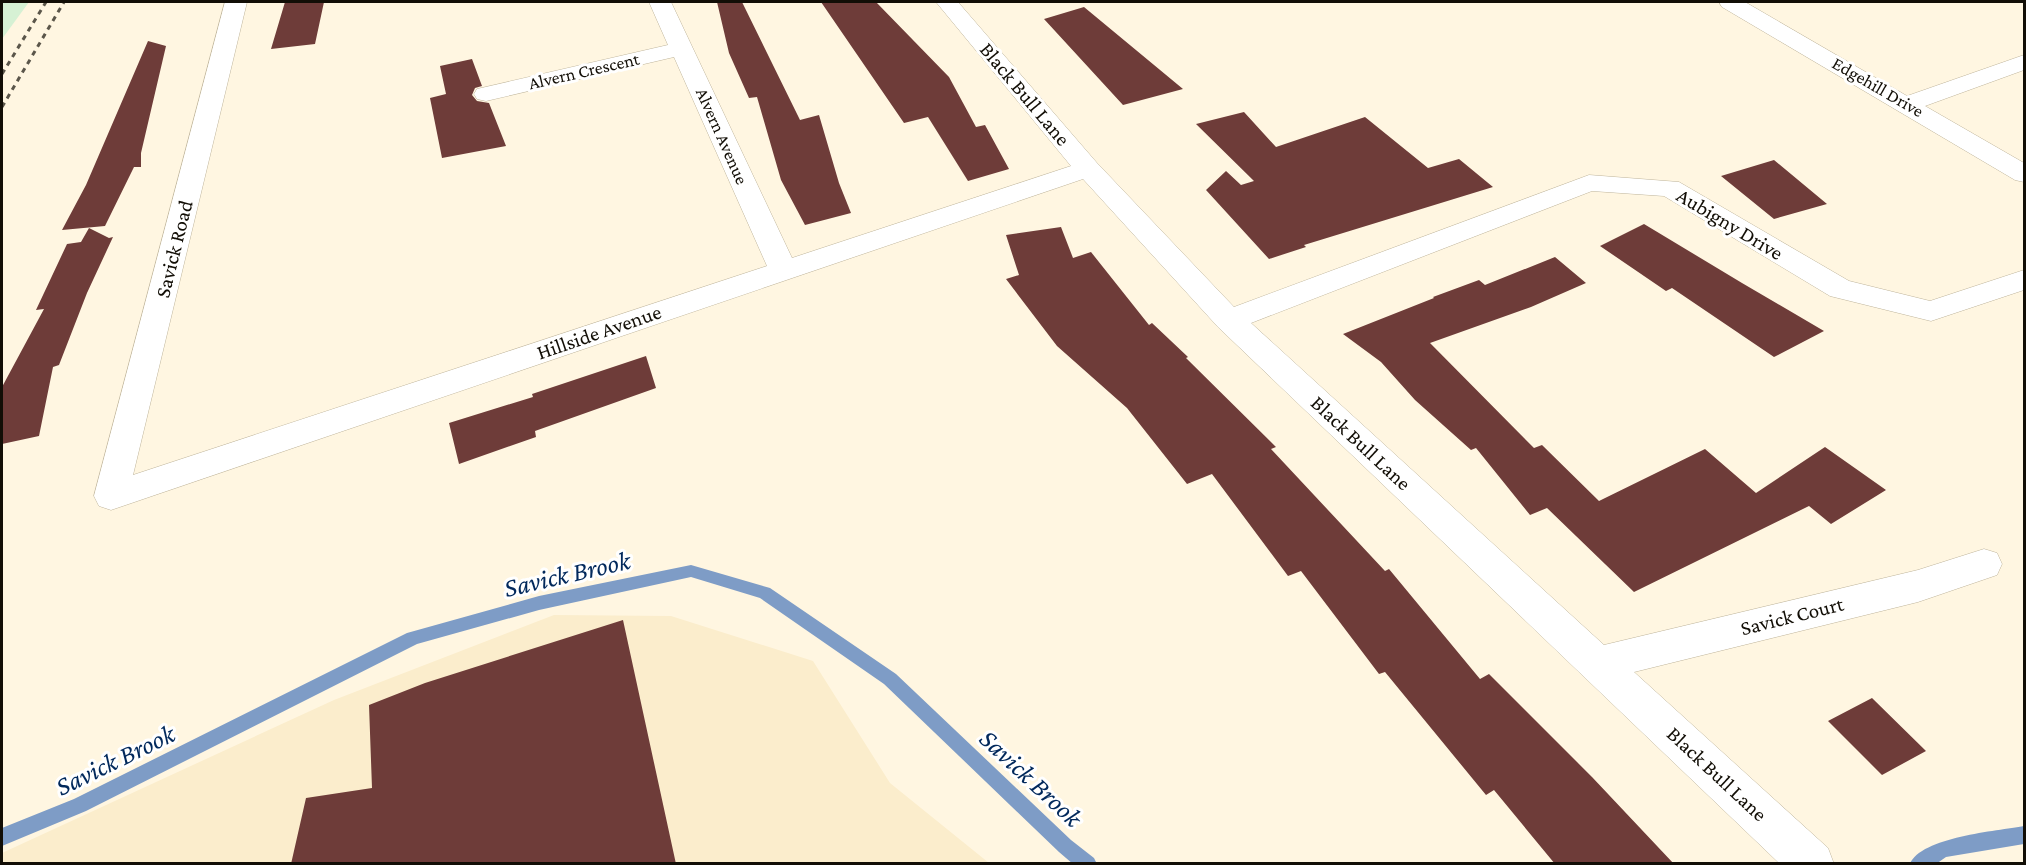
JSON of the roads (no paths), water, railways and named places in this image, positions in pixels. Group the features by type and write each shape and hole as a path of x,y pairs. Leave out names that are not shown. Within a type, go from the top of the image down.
{"street":[{"name":"Savick Road","path":"111,496 236,2"},
{"name":"Alvern Avenue","path":"660,2 783,270"},
{"name":"Black Bull Lane","path":"947,2 1088,169 1228,320 1808,860"},
{"name":"Edgehill Drive","path":"1730,2 2025,174"},
{"name":"Alvern Crescent","path":"486,94 683,48"},
{"path":"1907,104 2025,62"},
{"name":"Hillside Avenue","path":"111,496 1088,169"},
{"name":"Aubigny Drive","path":"1228,320 1588,183 1670,189 1840,290 1931,311 2025,280"},
{"name":"Savick Court","path":"1599,663 1918,586 1984,564"}],"waterway":[{"name":"Savick Brook","path":"2,837 80,805 413,638 539,603 691,571 765,593 890,679 1065,846 1088,864"},
{"name":"Savick Brook","path":"1919,864 1943,849 2024,835"}],"railway":[{"path":"2,74 46,2"},
{"path":"2,107 64,2"}]}
